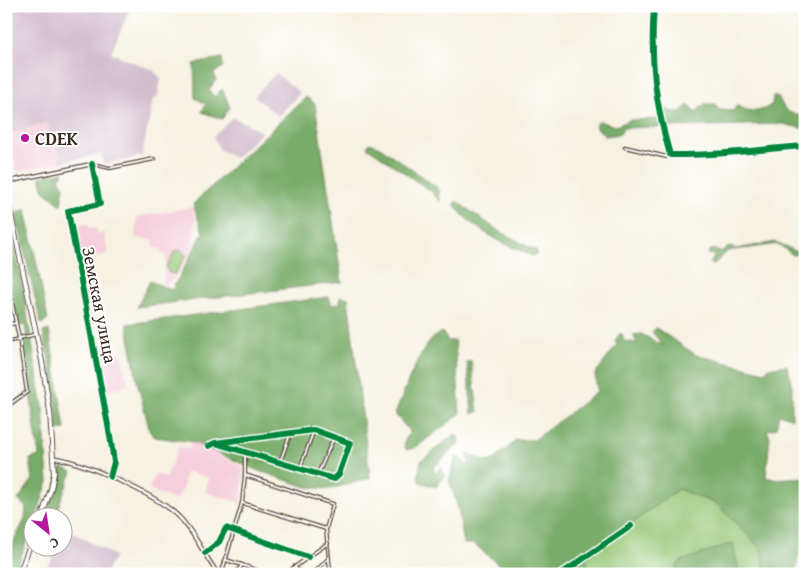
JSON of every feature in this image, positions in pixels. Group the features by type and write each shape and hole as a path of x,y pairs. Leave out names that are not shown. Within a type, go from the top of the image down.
{"main road":[{"path":"6,191 47,388 54,458 51,489 44,508"},
{"path":"19,574 25,558"}],"street":[{"path":"654,6 652,58 655,99 670,155"},
{"path":"625,147 667,157 670,155 710,155 737,150 805,146"},
{"path":"6,182 92,164 110,168 154,159"},
{"name":"Земская улица","path":"92,164 100,204 68,211 114,462 110,477"},
{"path":"6,273 20,338 27,392 6,405"},
{"path":"6,325 16,323"},
{"path":"6,342 37,334"},
{"path":"300,468 314,430"},
{"path":"210,446 215,443 314,430 350,443 339,474 334,479 215,443"},
{"path":"280,462 291,432"},
{"path":"318,474 334,437"},
{"path":"222,572 242,503 245,452"},
{"path":"54,458 64,459 110,477 158,500 178,515 190,529 218,574"},
{"path":"245,475 333,504 326,529 330,570"},
{"path":"242,503 326,529"},
{"path":"561,574 631,526"},
{"path":"205,553 219,542 226,528 308,557"},
{"path":"285,574 328,543"},
{"path":"313,574 328,559"},
{"path":"226,560 267,574"},
{"path":"236,574 242,566"},
{"path":"294,567 303,574"}],"shaded area":[{"path":"6,6 131,6 111,53 153,70 161,79 157,98 153,99 142,156 104,165 101,154 60,163 55,137 51,137 47,122 8,134"},
{"path":"276,73 300,93 278,116 254,96"},
{"path":"233,117 262,132 235,158 220,150 213,137"},
{"path":"47,122 51,137 54,137 60,163 17,172 8,134"},
{"path":"192,207 196,218 191,252 174,279 165,285 163,284 166,255 160,253 161,249 153,248 154,240 135,238 137,217"},
{"path":"88,224 90,229 96,228 97,233 104,233 108,254 81,259 74,227"},
{"path":"122,353 128,385 106,392 99,357"},
{"path":"192,442 244,468 241,503 205,492 209,478 186,471 183,487 176,501 149,489 155,474 166,478 179,446 189,449"},
{"path":"72,532 115,556 105,574 43,574 52,558 72,558"}],"green space":[{"path":"222,58 223,67 214,73 216,80 209,90 214,97 222,89 230,107 222,119 202,112 206,104 195,98 194,64"},
{"path":"773,96 779,98 783,107 789,112 805,115 805,129 783,124 623,128 620,134 605,136 595,126 599,121 616,126 630,120 662,119 661,112 667,109 671,112 680,112 688,105 696,112 705,104 715,104 719,110 734,111 736,105 758,111 772,104"},
{"path":"306,97 315,104 342,282 137,307 150,281 172,290 203,233 193,204"},
{"path":"370,143 380,147 439,189 440,202 432,192 367,147"},
{"path":"64,172 59,179 64,187 61,205 44,191 40,177"},
{"path":"456,201 499,231 537,251 537,254 532,256 489,235 461,213 454,204"},
{"path":"26,209 48,320 41,324 16,214"},
{"path":"6,217 19,267 43,407 48,482 39,508 26,508 18,500 33,479 30,459 39,456 30,395 6,412 6,408 29,391 22,340 27,339 25,326 18,325 6,262"},
{"path":"776,242 802,254 793,255 778,244 728,251 713,265 710,263 715,256 708,254 713,249 720,252 729,247 737,249"},
{"path":"181,250 186,255 176,274 169,273 166,267 175,251"},
{"path":"340,296 348,298 370,478 330,489 306,487 254,469 192,442 155,437 150,432 137,381 127,324 329,297 332,305 340,303"},
{"path":"656,328 696,355 765,372 768,368 787,365 792,385 792,419 779,414 776,428 767,430 770,437 766,477 773,479 805,477 805,526 795,574 766,574 761,549 717,504 678,489 586,558 590,574 566,574 563,570 557,574 510,574 474,544 464,544 458,508 449,480 456,456 470,467 467,453 487,462 496,459 515,440 534,440 597,392 595,374 617,345 615,341 620,333 623,335 623,341 637,343 633,335 641,334 664,346 652,332"},
{"path":"49,330 65,429 58,431 53,377 43,332"},
{"path":"442,332 448,341 455,341 460,414 415,448 406,450 404,442 410,432 395,414 420,356 434,337"},
{"path":"471,361 478,412 472,414 467,362"},
{"path":"455,434 459,438 459,444 433,468 435,474 441,467 445,476 436,487 420,482 418,477 421,461"},
{"path":"62,467 72,472 58,508 49,508"},
{"path":"678,489 717,504 763,551 767,574 590,574 585,558"},
{"path":"22,525 22,554 14,574 6,574 6,557"},
{"path":"733,543 739,574 680,574 676,567 681,561"}],"cycle path":[{"path":"654,6 653,63 657,99 670,155 805,146"},
{"path":"92,164 100,204 68,211 110,436 114,462 110,477"},
{"path":"209,446 215,443 314,430 350,443 339,474 334,479 215,443"},
{"path":"561,574 631,526"},
{"path":"205,553 219,542 226,528 308,557"}],"place":[{"name":"CDEK","path":"25,138"}]}
